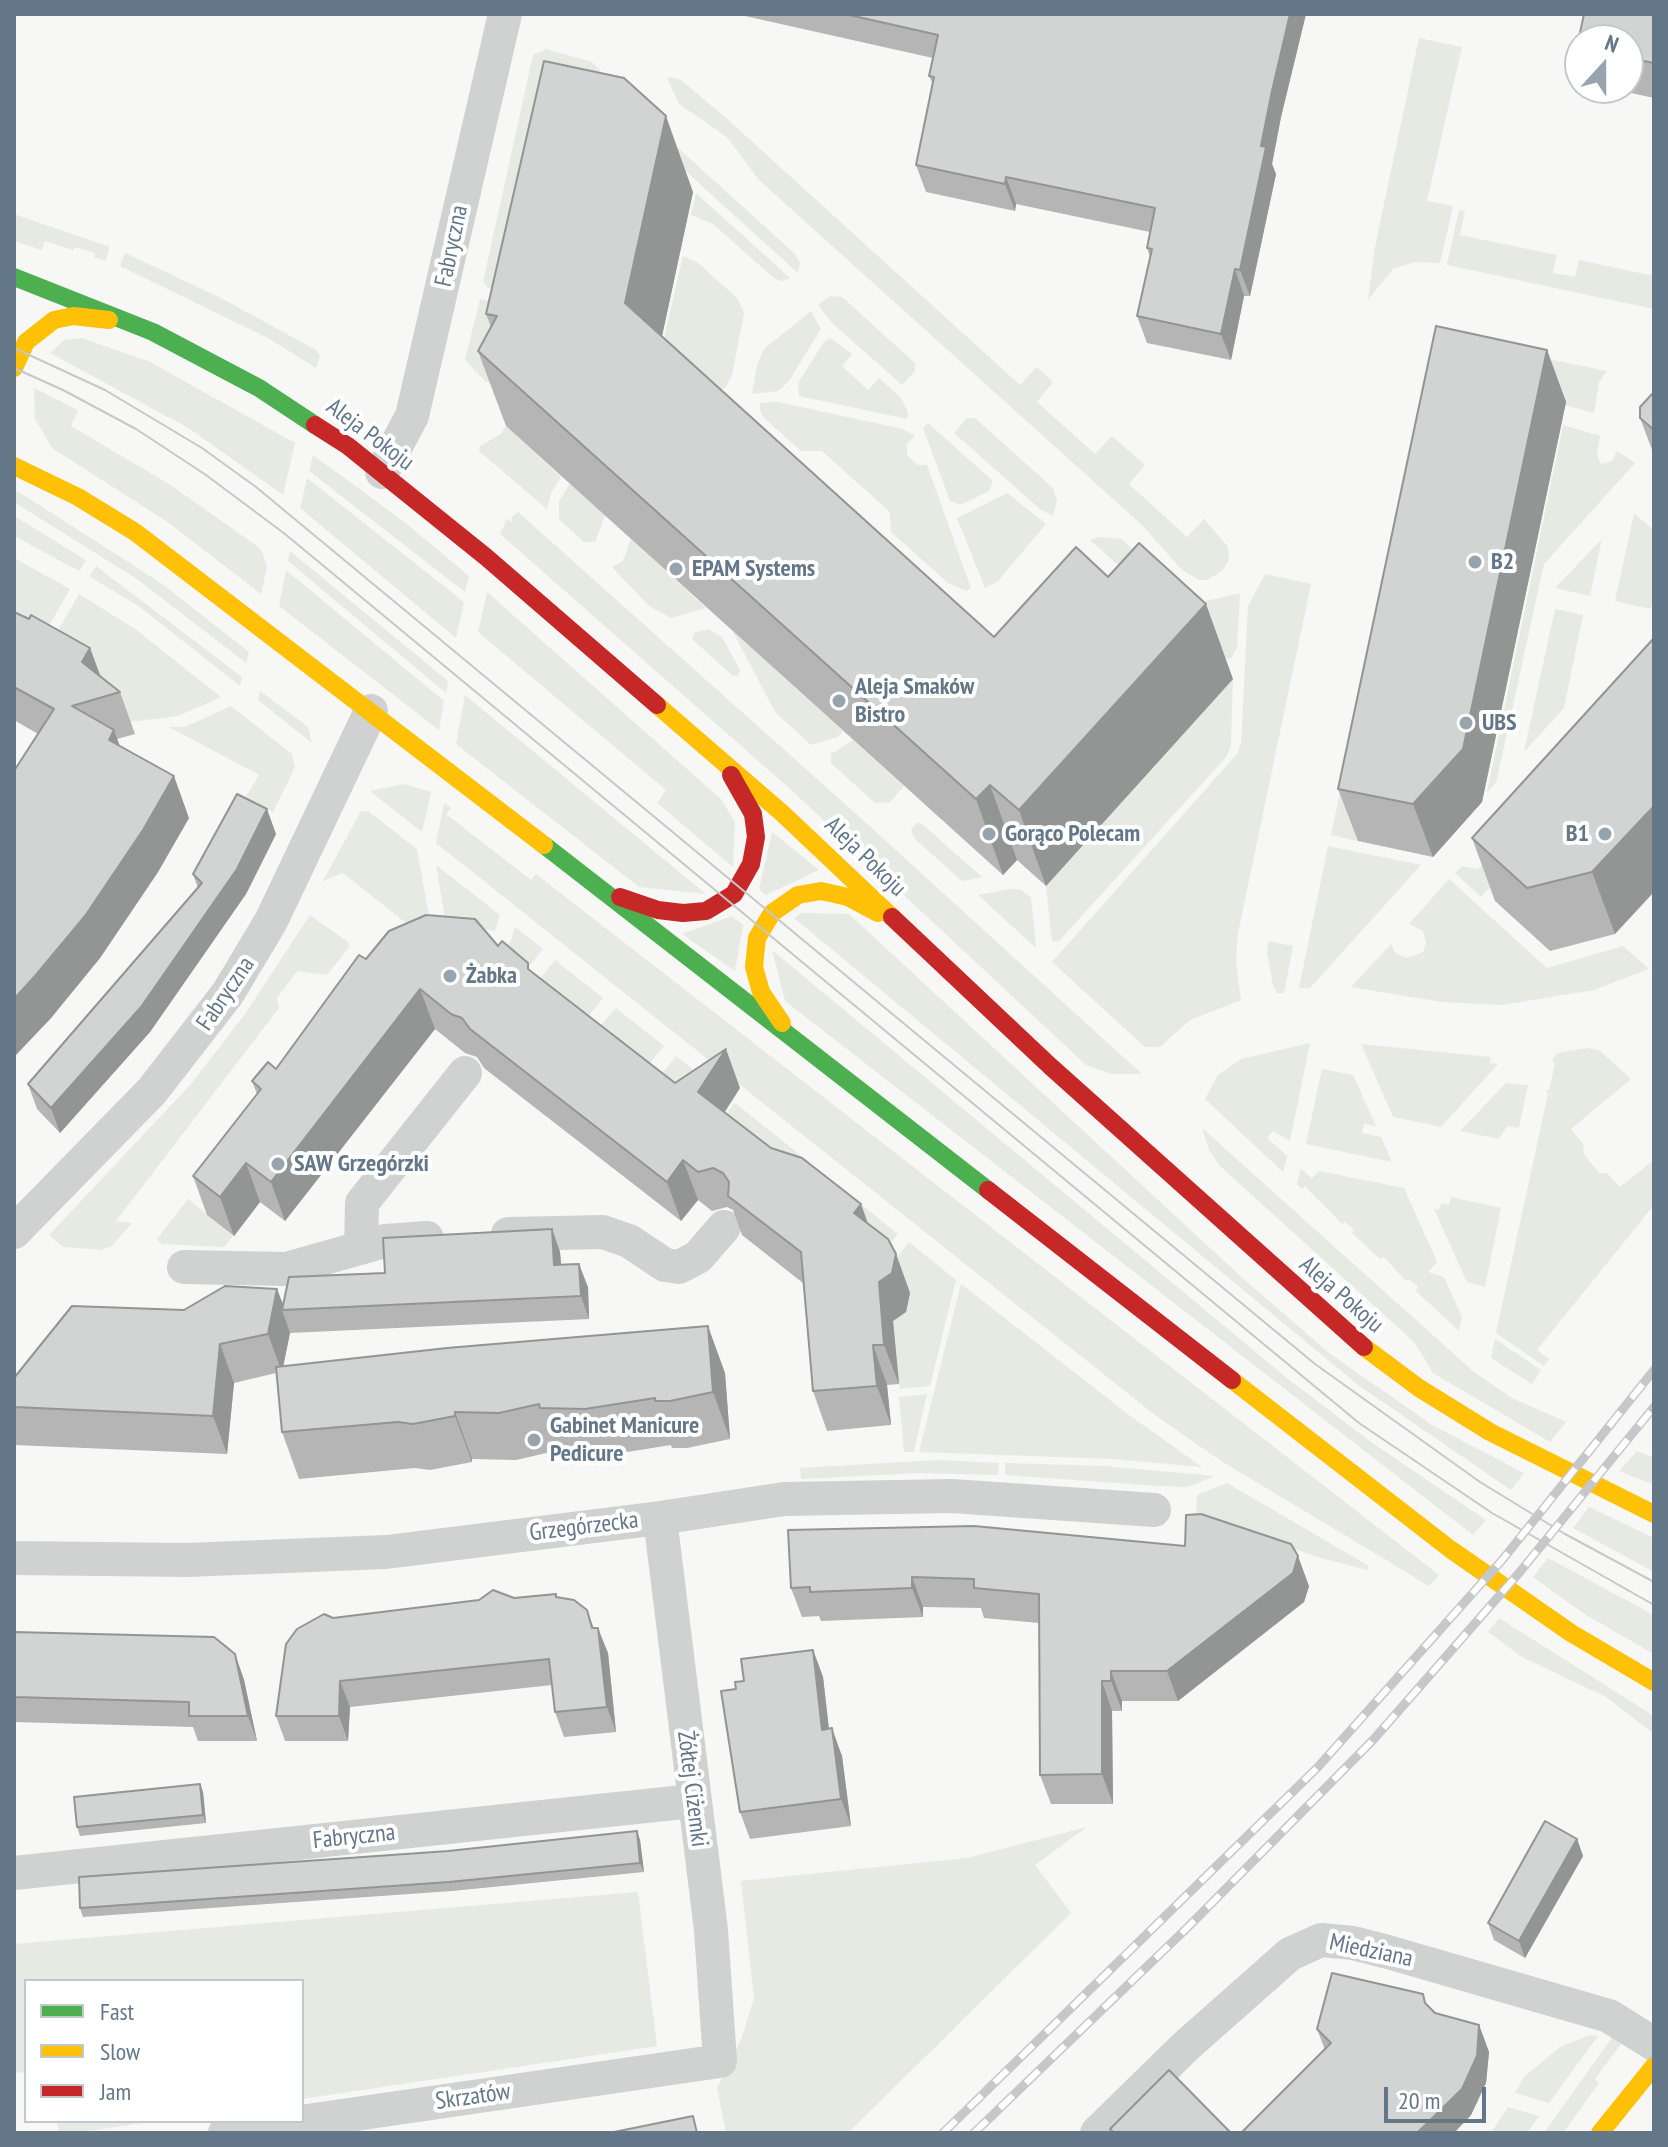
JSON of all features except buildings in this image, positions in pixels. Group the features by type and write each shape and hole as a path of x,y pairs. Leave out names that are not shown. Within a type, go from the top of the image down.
{"main road":[{"name":"Aleja Pokoju","path":"14,277 153,332 259,388 311,420 382,472 816,843 1123,1132 1386,1365 1490,1432 1654,1514"},
{"path":"14,368 31,335 62,317 96,317 153,332"},
{"path":"21,447 41,469 78,497 135,532 371,711 1450,1549 1558,1625 1652,1682"},
{"path":"14,466 78,497"},
{"path":"583,877 633,902 673,912 706,911 734,894 751,864 755,825 744,794 708,749"},
{"path":"814,1057 777,1017 757,980 755,947 772,913 798,895 834,893 878,913 922,945"},
{"path":"1600,2133 1654,2066"}],"street":[{"name":"Fabryczna","path":"382,472 412,416 419,390 505,14"},
{"name":"Fabryczna","path":"14,1232 152,1091 228,993 271,921 371,711"},
{"path":"361,1248 362,1203 465,1073"},
{"path":"184,1267 278,1270 393,1240 603,1232 629,1241 665,1265 679,1267 698,1257 724,1227"},
{"name":"Grzegórzecka","path":"14,1558 187,1560 386,1552 660,1518 784,1499 936,1496 1154,1510"},
{"name":"Żółtej Ciżemki","path":"660,1518 712,1943 720,2061"},
{"name":"Fabryczna","path":"14,1873 693,1801"},
{"name":"Miedziana","path":"1097,2133 1186,2046 1290,1954 1321,1940 1388,1952 1609,2016 1654,2044"},
{"name":"Skrzatów","path":"304,2122 720,2061"},
{"name":"Skrzatów","path":"225,2133 294,2123"}],"shaded area":[{"path":"1419,38 1462,47 1427,201 1453,206 1440,263 1414,262 1393,269 1368,300 1375,247"},
{"path":"546,49 592,62 604,75 534,299 488,288 483,282 533,55"},
{"path":"667,78 681,80 726,118 1020,385 1037,367 1053,382 1037,402 1095,454 1112,436 1145,465 1129,484 1187,537 1204,519 1228,547 1229,560 1222,571 1207,580 1199,580 1182,570 1143,526 759,180 727,137 679,104"},
{"path":"677,147 795,254 800,263 798,273 669,156"},
{"path":"696,193 790,278 783,281 775,279 713,224 691,215"},
{"path":"1459,210 1465,211 1460,235 1557,255 1553,273 1575,277 1579,260 1654,276 1654,309 1447,265"},
{"path":"14,214 110,247 105,261 94,257 95,253 75,247 73,250 45,241 42,250 14,241"},
{"path":"125,253 219,297 316,350 320,356 316,368 268,338 120,266"},
{"path":"683,256 697,262 737,298 744,313 732,375 726,387 719,391 709,390 710,378 655,378"},
{"path":"830,296 842,297 915,363 915,371 902,385 832,323 818,305"},
{"path":"480,299 532,310 496,386 485,381 465,360"},
{"path":"811,311 821,329 789,381 778,391 752,394 757,365 764,349"},
{"path":"82,338 150,362 295,443 283,495 190,429 50,353 64,340"},
{"path":"830,338 852,354 842,366 868,390 879,378 901,398 908,412 907,419 799,396 798,383 824,342"},
{"path":"1518,353 1607,371 1599,382 1594,413 1511,390"},
{"path":"34,388 78,410 71,426 172,486 261,549 267,566 261,594 169,523 52,448 35,419"},
{"path":"778,402 903,429 915,436 907,444 907,455 918,465 927,465 971,588 967,591 948,583 891,532 890,512 822,451 801,451 763,417 759,408 761,403"},
{"path":"967,418 975,418 1053,488 1057,500 1053,516 1041,510 954,433"},
{"path":"928,423 993,481 989,491 961,505 950,501 923,428"},
{"path":"1563,425 1600,436 1597,455 1601,464 1612,461 1617,451 1635,463 1544,564 1496,783 1487,792"},
{"path":"506,426 561,477 551,493 547,509 479,451 480,446 501,434"},
{"path":"313,455 407,524 469,576 465,592 309,471"},
{"path":"307,478 464,602 456,638 300,508"},
{"path":"570,484 605,515 595,542 584,542 559,519 559,501"},
{"path":"14,489 161,583 249,652 246,663 137,579 14,502"},
{"path":"1007,493 1046,524 998,581 985,588 957,518"},
{"path":"518,512 1142,1074 1111,1074 1086,1065 789,788 500,534 507,519 513,523 511,517"},
{"path":"1634,513 1654,531 1654,601 1650,609 1615,601"},
{"path":"14,516 86,560 79,571 14,536"},
{"path":"1100,537 1122,539 1168,585 1155,598 1090,540"},
{"path":"631,539 706,608 671,618 649,606 612,567 623,561"},
{"path":"1602,539 1590,596 1555,588"},
{"path":"290,551 448,681 446,693 288,561"},
{"path":"14,558 70,589 31,657 14,647"},
{"path":"96,566 242,677 240,686 140,607 89,576"},
{"path":"286,570 444,701 439,730 279,606"},
{"path":"1265,574 1311,584 1238,933 1236,961 1241,1000 1190,1020 1160,1047 1145,1047 1052,962 1237,754 1241,744 1248,606"},
{"path":"487,592 722,800 735,823 733,867 657,803 666,790 478,632"},
{"path":"1240,593 1237,648 1231,658 1224,659 1203,602"},
{"path":"79,594 135,629 221,697 178,716 121,723 40,662"},
{"path":"1555,609 1583,615 1564,708 1524,752"},
{"path":"708,629 722,637 740,670 738,676 733,676 692,639 694,633"},
{"path":"732,630 843,731 838,737 811,745 775,712"},
{"path":"1233,679 1231,744 1227,756 1059,941 1052,941 1046,886"},
{"path":"260,691 308,727 312,743 258,700"},
{"path":"465,695 706,894 639,887 456,744"},
{"path":"231,706 292,754 295,767 273,812 245,798 259,775 169,727 185,727"},
{"path":"853,740 904,786 890,802 875,803 831,763 831,754"},
{"path":"1345,768 1358,841 1331,835"},
{"path":"404,784 431,792 422,832 370,791"},
{"path":"444,803 451,808 446,814 531,880 536,874 1439,1575 1429,1586 1221,1461 1155,1415 436,843"},
{"path":"361,811 368,811 417,849 431,927 416,931 343,873 323,881"},
{"path":"918,822 982,877 962,881 914,838 911,830"},
{"path":"772,832 819,870 766,895 759,889"},
{"path":"1328,846 1421,865 1310,988 1299,988"},
{"path":"1485,862 1500,877 1481,897 1455,873 1462,866 1478,869"},
{"path":"436,865 500,915 495,931 446,924"},
{"path":"1449,879 1547,968 1623,946 1649,969 1594,990 1502,1005 1442,1002 1351,987 1391,944 1395,953 1407,958 1423,952 1426,943 1423,931 1409,924"},
{"path":"1021,890 1031,897 1036,948 978,895"},
{"path":"802,913 849,914 1237,1273 1329,1353 1432,1425 1524,1473 1511,1490 1358,1385 794,918"},
{"path":"310,915 348,942 349,947 327,975 297,971 277,998 279,1008 116,1221 132,1223 112,1246 102,1250 63,1247 49,1235 191,1084 245,1014"},
{"path":"732,916 743,925 735,971 682,934"},
{"path":"515,927 543,949 517,981 491,968 511,941"},
{"path":"1268,941 1293,946 1284,993 1277,993 1273,985"},
{"path":"772,950 1288,1379 1371,1442 1486,1520 1473,1535 785,1001"},
{"path":"555,960 603,998 579,1028 535,985"},
{"path":"616,1008 664,1046 640,1075 596,1031"},
{"path":"1310,1043 1290,1141 1273,1131 1267,1138 1287,1156 1283,1172 1205,1099 1217,1076 1241,1059"},
{"path":"1361,1044 1491,1057 1490,1063 1498,1064 1441,1127 1393,1117"},
{"path":"1587,1048 1599,1050 1631,1079 1571,1129 1584,1145 1583,1153 1599,1173 1607,1173 1620,1187 1654,1160 1654,1205 1537,1350 1549,1359 1544,1366 1496,1333 1548,1094 1546,1090 1549,1090 1555,1064 1552,1061 1557,1053"},
{"path":"676,1056 722,1093 653,1085"},
{"path":"1322,1069 1353,1075 1376,1126 1364,1124 1362,1133 1381,1137 1392,1162 1306,1144"},
{"path":"1506,1083 1528,1085 1519,1128 1507,1126 1499,1139 1460,1131"},
{"path":"735,1103 809,1162 788,1189 717,1125"},
{"path":"1202,1128 1474,1372 1512,1398 1566,1422 1550,1442 1433,1373 1414,1342 1220,1166 1209,1150"},
{"path":"1301,1169 1312,1178 1319,1171 1404,1188 1437,1262 1428,1272 1444,1277 1462,1317 1459,1331 1416,1291 1418,1287 1409,1279 1406,1281 1384,1257 1380,1259 1352,1233 1354,1230 1345,1222 1342,1224 1305,1186 1302,1189 1297,1184"},
{"path":"852,1197 898,1234 878,1259 831,1223"},
{"path":"1451,1197 1501,1208 1485,1287 1467,1282 1434,1209 1439,1210 1441,1203 1449,1205"},
{"path":"188,1199 233,1236 224,1247 161,1244 157,1239"},
{"path":"909,1242 956,1280 930,1386 900,1389 891,1323 906,1312 910,1293 889,1268"},
{"path":"961,1284 1129,1415 1202,1467 1112,1459 919,1452"},
{"path":"1495,1339 1541,1370 1532,1384 1491,1358"},
{"path":"927,1394 914,1452 904,1452 899,1397"},
{"path":"1637,1451 1654,1458 1654,1485 1619,1471"},
{"path":"938,1460 999,1463 998,1475 921,1473 801,1479 800,1468"},
{"path":"1005,1463 1104,1466 1215,1476 1188,1487 1159,1486 1005,1475"},
{"path":"1227,1483 1369,1566 1367,1570 1317,1557 1196,1513 1197,1495"},
{"path":"1589,1507 1654,1538 1654,1572 1573,1528"},
{"path":"1548,1558 1654,1615 1654,1654 1586,1615 1533,1577"},
{"path":"1499,1618 1654,1716 1654,1734 1606,1697 1522,1657 1488,1632"},
{"path":"1087,1827 1035,1865 1071,1913 848,2133 726,2133 717,2088 741,2040 754,1998 741,1881 967,1858"},
{"path":"638,1892 657,2046 304,2099 304,1979 24,1979 24,2072 14,2073 14,1944"},
{"path":"1589,2035 1598,2036 1549,2103 1515,2093 1524,2077 1560,2047"},
{"path":"1613,2036 1621,2044 1595,2079 1599,2083 1563,2133 1544,2133"},
{"path":"1508,2107 1539,2116 1527,2133 1491,2133"},
{"path":"57,2123 142,2123 75,2133 59,2133"}],"tram line":[{"path":"14,348 105,390 202,448 256,487 1315,1364 1480,1482 1565,1534 1654,1582"},
{"path":"14,368 136,429 206,475 285,534 1359,1423 1492,1513 1654,1605"}],"railway":[{"path":"943,2133 1318,1767 1503,1559 1654,1370"},
{"path":"974,2133 1187,1928 1374,1739 1519,1573 1654,1407"}],"traffic: fast":[{"path":"14,277 153,332 259,388 315,425"},
{"path":"544,845 988,1190"}],"traffic: slow":[{"path":"14,368 26,342 54,320 73,316 109,320"},
{"path":"14,466 78,497 135,532 544,845"},
{"path":"657,705 782,813 892,917"},
{"path":"782,1023 761,992 754,967 757,938 772,913 798,895 821,891 848,897 878,913"},
{"path":"1364,1347 1419,1388 1490,1432 1654,1514"},
{"path":"1232,1380 1450,1549 1571,1633 1654,1682"},
{"path":"1600,2133 1654,2066"}],"traffic: jam":[{"path":"315,425 348,446 486,557 657,705"},
{"path":"620,897 658,910 683,913 706,911 734,894 751,864 756,837 753,814 731,775"},
{"path":"892,917 1050,1066 1364,1347"},
{"path":"988,1190 1232,1380"}],"place":[{"name":"B2","path":"1475,562"},
{"name":"EPAM Systems","path":"676,569"},
{"name":"Aleja Smaków Bistro","path":"839,701"},
{"name":"UBS","path":"1466,723"},
{"name":"Gorąco Polecam","path":"989,834"},
{"name":"B1","path":"1605,834"},
{"name":"Żabka","path":"450,976"},
{"name":"SAW Grzegórzki","path":"278,1164"},
{"name":"Gabinet Manicure Pedicure","path":"534,1440"}]}
